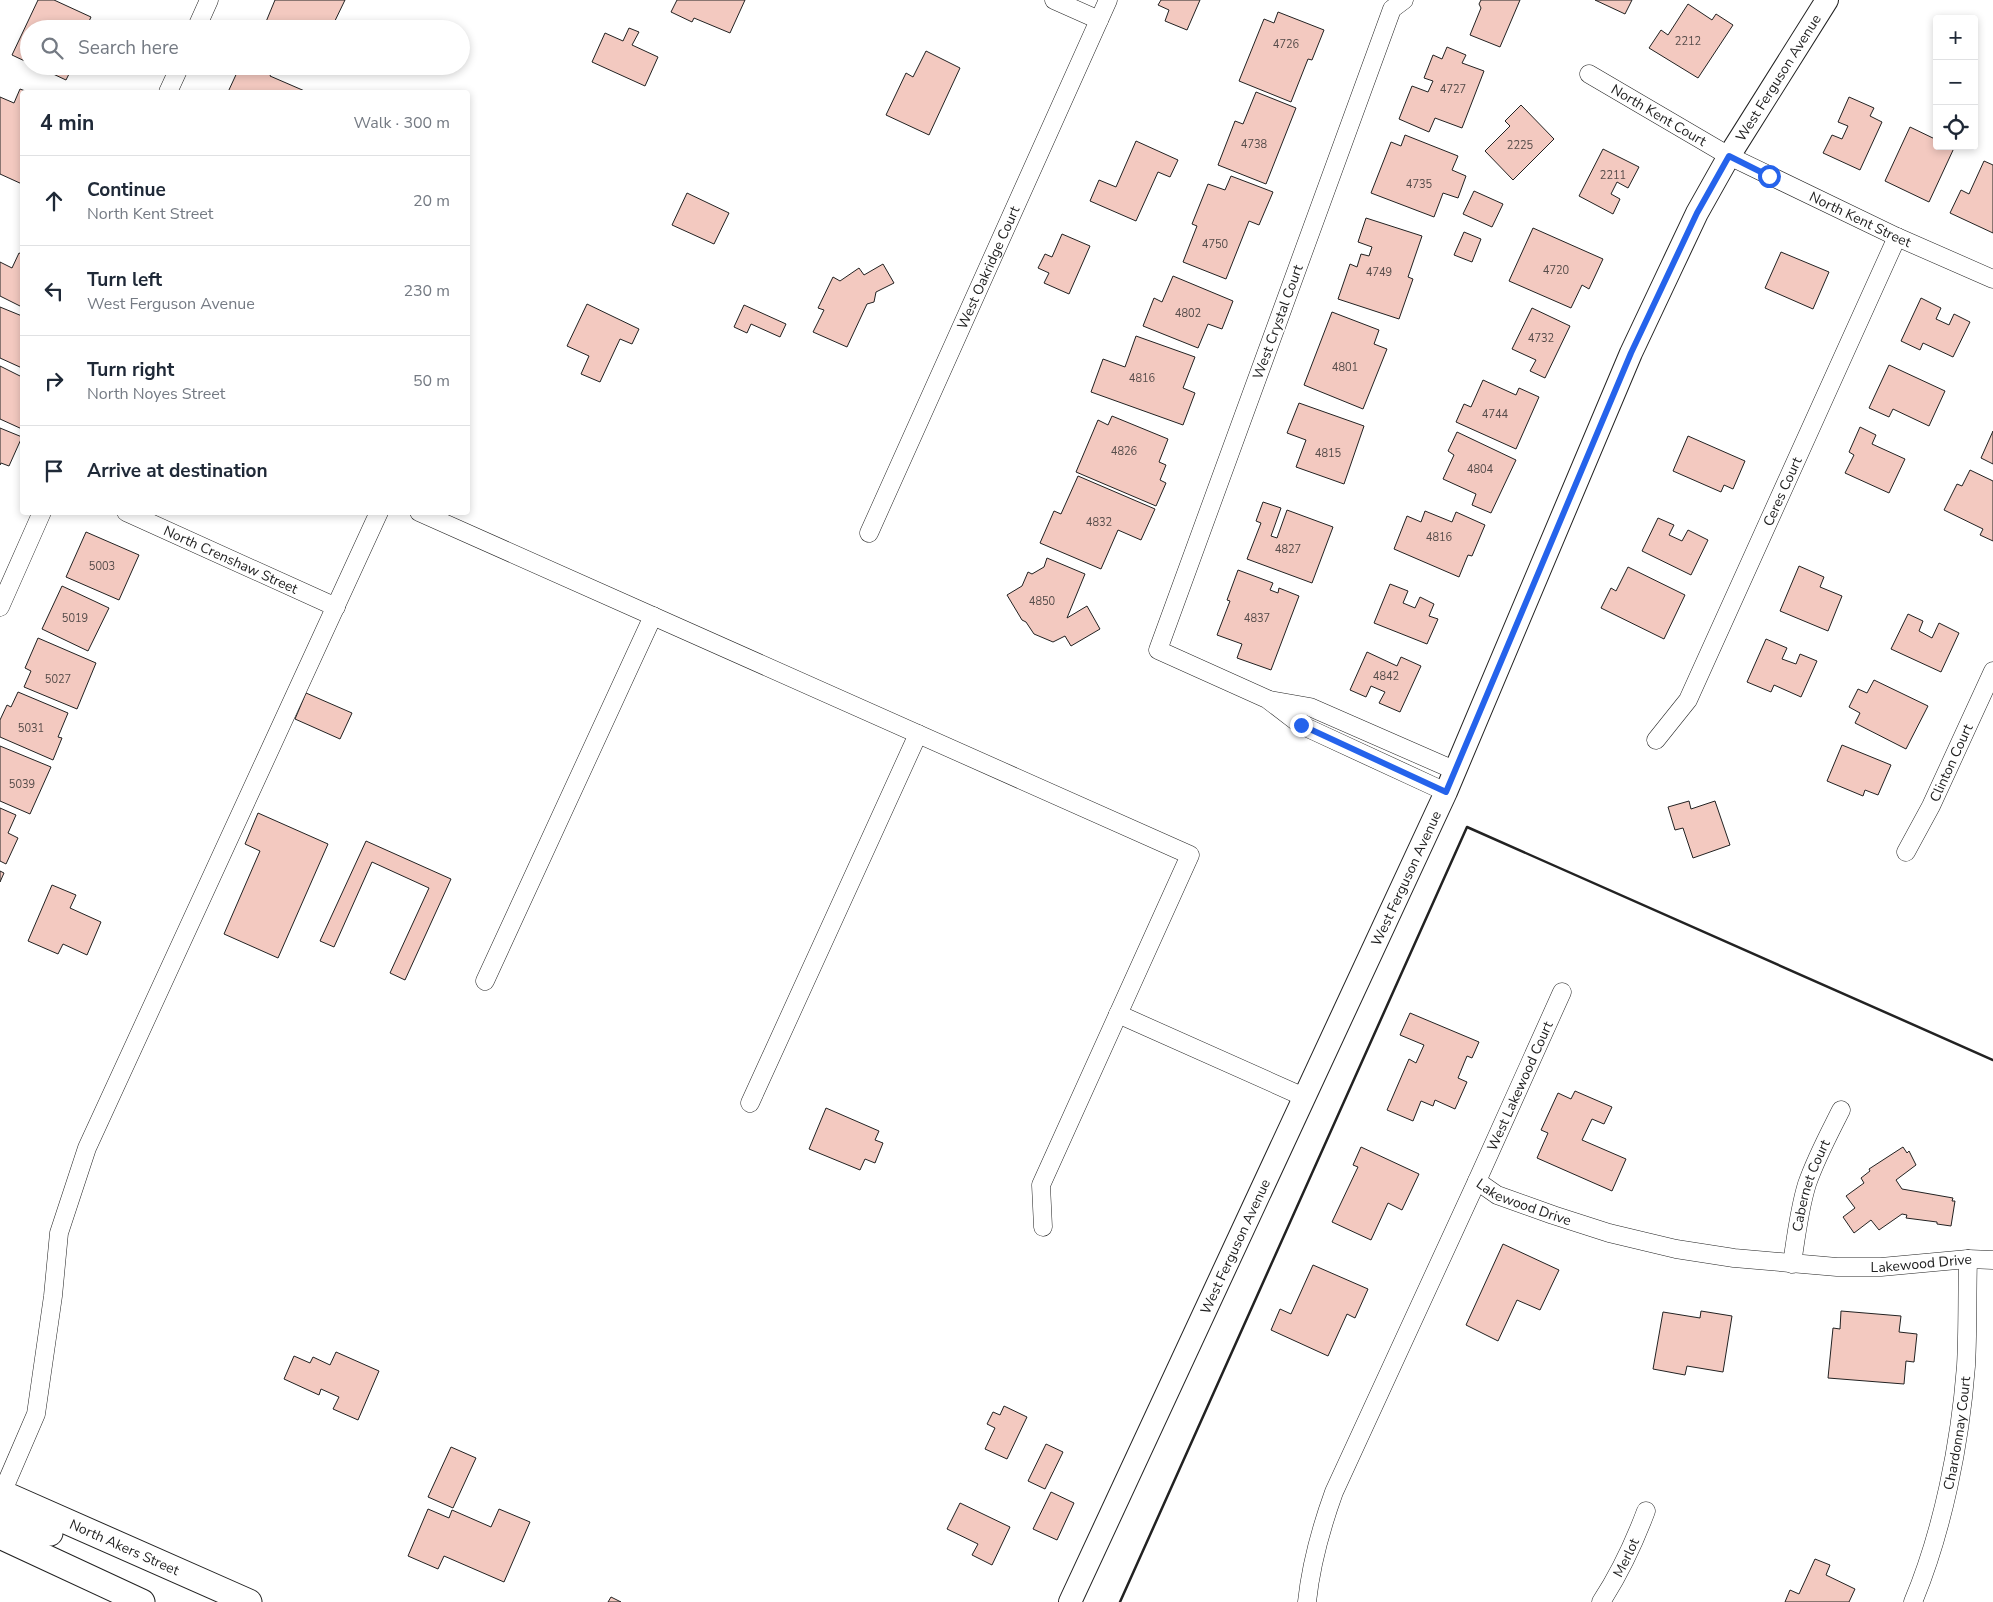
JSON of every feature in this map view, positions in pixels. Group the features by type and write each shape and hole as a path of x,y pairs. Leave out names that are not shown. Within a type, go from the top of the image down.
{"main road":[{"name":"North Akers Street","path":"1,1493 249,1602"},
{"path":"0,1520 3,1517 20,1519 116,1562 137,1552"},
{"path":"0,1536 142,1602"}],"street":[{"path":"200,20 209,0"},
{"path":"1054,0 1099,20"},
{"name":"West Oakridge Court","path":"869,533 1108,0"},
{"name":"West Crystal Court","path":"1267,699 1158,650 1392,9 1404,0"},
{"name":"West Ferguson Avenue","path":"1070,1602 1446,792 1631,353 1697,213 1729,156 1827,0"},
{"name":"North Kent Court","path":"1589,74 1729,156"},
{"path":"169,90 176,75"},
{"name":"North Kent Street","path":"1729,156 1898,237 1993,279"},
{"name":"Ceres Court","path":"1656,740 1688,700 1898,237"},
{"path":"0,607 41,515"},
{"name":"North Crenshaw Street","path":"133,515 336,607"},
{"path":"1,1493 36,1414 53,1296 59,1233 87,1148 379,515"},
{"path":"426,515 1190,855 1041,1185 1043,1227"},
{"path":"485,981 653,616"},
{"name":"Clinton Court","path":"1906,852 1931,806 1993,671"},
{"path":"1267,699 1310,706 1454,770"},
{"path":"1267,699 1301,725 1446,792"},
{"path":"750,1103 918,734"},
{"name":"West Lakewood Court","path":"1478,1181 1562,992"},
{"path":"1118,1014 1304,1097"},
{"name":"Cabernet Court","path":"1792,1264 1798,1219 1807,1184 1841,1110"},
{"name":"Lakewood Drive","path":"1307,1602 1310,1575 1319,1533 1334,1492 1478,1181 1497,1195 1609,1232 1676,1249 1734,1258 1838,1267 1881,1266 1968,1259 1993,1260"},
{"name":"Chardonnay Court","path":"1913,1602 1931,1551 1954,1460 1966,1366 1968,1259"},
{"name":"Merlot","path":"1602,1602 1632,1549 1646,1511"}],"building":[{"path":"38,0 54,0 91,17 90,20 29,20"},
{"path":"275,0 345,0 335,20 267,20"},
{"path":"677,0 745,0 730,33 694,18 692,22 671,12"},
{"path":"1161,0 1200,0 1187,30 1165,21 1169,10 1158,5"},
{"path":"1481,0 1520,0 1500,47 1470,35 1481,8 1479,4"},
{"path":"1595,0 1632,0 1625,14"},
{"path":"1688,4 1712,20 1716,14 1733,25 1698,78 1649,48 1661,30 1668,35"},
{"path":"1278,12 1324,30 1312,60 1308,59 1291,102 1239,81 1264,19 1274,23"},
{"path":"629,28 639,32 632,45 658,57 645,86 592,62 605,33 623,41"},
{"path":"20,38 20,59 12,55"},
{"path":"1447,47 1466,55 1462,63 1484,71 1462,128 1435,118 1429,132 1399,119 1412,86 1428,92 1433,81 1424,78 1433,55 1442,59"},
{"path":"926,51 960,68 929,135 886,115 906,73 913,77"},
{"path":"55,75 68,75 66,80"},
{"path":"236,75 270,75 302,90 229,90"},
{"path":"20,89 23,90 20,90 20,183 0,174 0,97 14,103"},
{"path":"1256,92 1296,108 1266,184 1218,165 1235,121 1243,124"},
{"path":"1849,97 1874,108 1870,116 1882,122 1860,170 1823,153 1832,135 1842,139 1848,126 1838,122"},
{"path":"1521,105 1554,139 1513,180 1485,151 1510,126 1505,121"},
{"path":"1910,127 1933,138 1933,150 1953,150 1929,202 1885,181"},
{"path":"1405,135 1458,156 1452,170 1466,176 1458,198 1443,193 1434,217 1371,193 1391,142 1401,146"},
{"path":"1136,141 1178,160 1170,177 1158,172 1136,221 1090,201 1099,180 1116,187"},
{"path":"1603,149 1639,167 1628,188 1617,182 1611,194 1620,199 1613,214 1579,196"},
{"path":"1984,161 1993,165 1993,233 1950,213 1961,190 1969,194"},
{"path":"1231,176 1273,192 1259,225 1249,221 1226,279 1183,262 1197,226 1192,224 1208,184 1225,190"},
{"path":"1474,191 1503,204 1492,227 1463,214"},
{"path":"687,193 729,213 714,244 672,225"},
{"path":"1366,218 1422,236 1408,277 1413,279 1399,319 1338,299 1350,264 1357,267 1361,254 1369,256 1372,247 1358,242"},
{"path":"1533,228 1603,259 1589,289 1582,285 1571,308 1509,281"},
{"path":"1464,232 1481,239 1472,262 1454,255"},
{"path":"1062,234 1090,246 1069,294 1044,283 1049,273 1038,268 1045,254 1052,257"},
{"path":"1781,252 1829,272 1813,309 1765,288"},
{"path":"20,253 20,306 0,296 0,262 12,268"},
{"path":"883,264 894,283 876,292 874,302 867,304 847,347 813,332 824,310 818,308 833,277 840,281 859,268 864,275"},
{"path":"1173,276 1233,301 1222,329 1208,324 1198,348 1143,326 1154,298 1162,302"},
{"path":"1921,298 1941,308 1936,319 1949,325 1954,314 1970,322 1953,357 1923,343 1920,350 1901,341"},
{"path":"587,304 639,329 632,344 620,339 600,382 581,374 589,356 567,346"},
{"path":"744,305 786,324 780,337 751,324 747,333 734,327"},
{"path":"0,307 20,315 20,367 0,358"},
{"path":"1532,308 1570,326 1545,378 1530,371 1536,360 1512,349"},
{"path":"1332,312 1379,330 1374,344 1387,349 1363,409 1304,385"},
{"path":"1136,336 1195,357 1183,388 1195,393 1183,425 1091,392 1103,359 1125,367"},
{"path":"1889,365 1945,391 1929,426 1893,409 1889,417 1869,408"},
{"path":"0,366 20,376 20,428 0,419"},
{"path":"1483,380 1516,395 1519,388 1539,397 1516,449 1456,422 1464,404 1471,407"},
{"path":"1299,403 1364,426 1344,484 1296,467 1306,440 1287,433"},
{"path":"1112,416 1168,439 1159,462 1166,465 1160,480 1166,483 1156,506 1076,472 1098,420 1108,425"},
{"path":"1860,427 1876,435 1872,444 1905,459 1889,493 1845,473 1854,455 1849,452"},
{"path":"0,428 20,436 20,441 9,466 1,463 0,465"},
{"path":"1993,431 1993,464 1981,458"},
{"path":"1457,432 1516,460 1491,513 1472,505 1476,494 1443,479 1454,455 1448,451"},
{"path":"1688,436 1745,461 1733,489 1724,485 1721,492 1673,471"},
{"path":"1970,470 1993,481 1993,541 1980,535 1983,529 1944,510 1957,484 1962,486"},
{"path":"1078,476 1155,509 1141,540 1118,530 1101,569 1040,543 1054,511 1061,514"},
{"path":"1263,502 1281,508 1271,536 1277,538 1287,510 1333,527 1312,583 1247,559 1261,523 1256,521"},
{"path":"1425,511 1452,522 1456,512 1485,525 1472,556 1468,555 1459,577 1394,549 1407,516 1421,522"},
{"path":"1658,518 1674,525 1669,535 1682,541 1688,530 1708,540 1691,575 1642,551"},
{"path":"86,532 139,555 119,600 66,577"},
{"path":"1047,558 1085,574 1067,618 1087,606 1100,629 1071,646 1065,636 1053,642 1034,634 1026,622 1022,620 1007,595 1022,586 1028,572 1032,574 1044,567"},
{"path":"1799,566 1824,577 1820,587 1842,596 1828,631 1780,611"},
{"path":"1628,567 1685,595 1664,639 1601,608 1611,588 1616,591"},
{"path":"1238,570 1273,583 1270,590 1278,593 1279,588 1299,596 1271,670 1237,658 1242,644 1217,635 1230,601 1227,600"},
{"path":"1390,584 1408,591 1403,603 1415,608 1420,597 1434,604 1429,616 1438,619 1427,644 1374,623"},
{"path":"62,586 109,608 88,651 42,629"},
{"path":"1908,614 1923,621 1919,631 1932,638 1939,623 1959,633 1941,672 1891,649"},
{"path":"38,638 96,663 77,709 24,687 31,671 25,668"},
{"path":"1766,639 1787,648 1782,659 1796,664 1800,654 1817,661 1801,697 1774,685 1771,692 1747,682"},
{"path":"1367,652 1397,666 1401,657 1421,666 1400,712 1379,703 1385,692 1371,686 1366,697 1350,690"},
{"path":"1874,680 1928,706 1906,749 1855,723 1860,713 1849,707 1858,689 1867,693"},
{"path":"18,692 68,713 58,737 62,738 53,760 0,737 0,720 7,705 11,707"},
{"path":"306,693 352,713 340,739 295,719"},
{"path":"1842,745 1891,765 1878,795 1865,790 1863,796 1827,781"},
{"path":"0,746 51,767 30,814 0,801"},
{"path":"1689,801 1691,809 1715,801 1730,845 1693,858 1683,828 1675,830 1668,807"},
{"path":"0,808 16,815 8,833 18,838 6,864 0,861"},
{"path":"258,813 328,844 278,958 224,934 260,851 245,844"},
{"path":"366,841 451,879 405,980 390,973 429,888 372,862 334,947 320,941"},
{"path":"0,871 4,873 0,882"},
{"path":"52,885 76,895 70,908 101,922 87,955 63,944 58,954 28,941"},
{"path":"1410,1013 1479,1042 1472,1058 1467,1056 1458,1078 1467,1082 1455,1109 1435,1100 1433,1106 1421,1101 1413,1121 1387,1110 1409,1059 1416,1063 1424,1045 1400,1035"},
{"path":"1575,1091 1612,1107 1604,1124 1592,1119 1582,1140 1626,1159 1612,1191 1537,1158 1548,1133 1541,1130 1558,1093 1571,1099"},
{"path":"826,1108 879,1131 875,1140 883,1143 875,1163 865,1159 860,1170 809,1149"},
{"path":"1361,1147 1419,1174 1402,1210 1388,1203 1371,1240 1332,1222 1358,1167 1353,1165"},
{"path":"1903,1147 1907,1153 1909,1151 1916,1165 1896,1180 1902,1189 1953,1198 1952,1201 1955,1201 1951,1226 1906,1218 1907,1215 1902,1214 1879,1230 1871,1220 1854,1233 1843,1217 1855,1208 1846,1196 1864,1183 1861,1178 1870,1171 1869,1169"},
{"path":"1503,1244 1559,1270 1540,1310 1517,1300 1498,1341 1466,1325"},
{"path":"1313,1265 1368,1289 1355,1318 1347,1314 1328,1356 1271,1330 1280,1309 1291,1314"},
{"path":"1701,1311 1732,1316 1723,1372 1687,1366 1685,1375 1653,1369 1663,1312 1700,1318"},
{"path":"1841,1311 1901,1316 1899,1332 1917,1334 1914,1362 1906,1361 1904,1384 1828,1378 1833,1328 1840,1329"},
{"path":"336,1352 379,1371 358,1420 333,1409 339,1397 321,1389 319,1395 284,1379 294,1356 310,1363 313,1357 330,1365"},
{"path":"1004,1406 1027,1417 1007,1459 985,1449 995,1428 987,1424 993,1412 1000,1415"},
{"path":"1046,1444 1063,1452 1045,1489 1028,1481"},
{"path":"451,1447 476,1458 453,1508 428,1497"},
{"path":"1051,1492 1074,1503 1057,1540 1033,1529"},
{"path":"960,1503 1010,1527 992,1565 972,1555 978,1544 947,1529"},
{"path":"428,1509 449,1518 452,1510 491,1527 499,1509 530,1522 504,1582 444,1556 438,1569 408,1556"},
{"path":"1815,1559 1830,1565 1826,1575 1855,1589 1849,1602 1785,1602 1790,1590 1799,1594"},
{"path":"611,1597 621,1602 608,1602"}],"wall":[{"path":"1120,1602 1467,827 1993,1060"}],"route":[{"path":"1301,725 1342,746 1446,792 1631,353 1697,213 1729,156 1769,176"}]}
